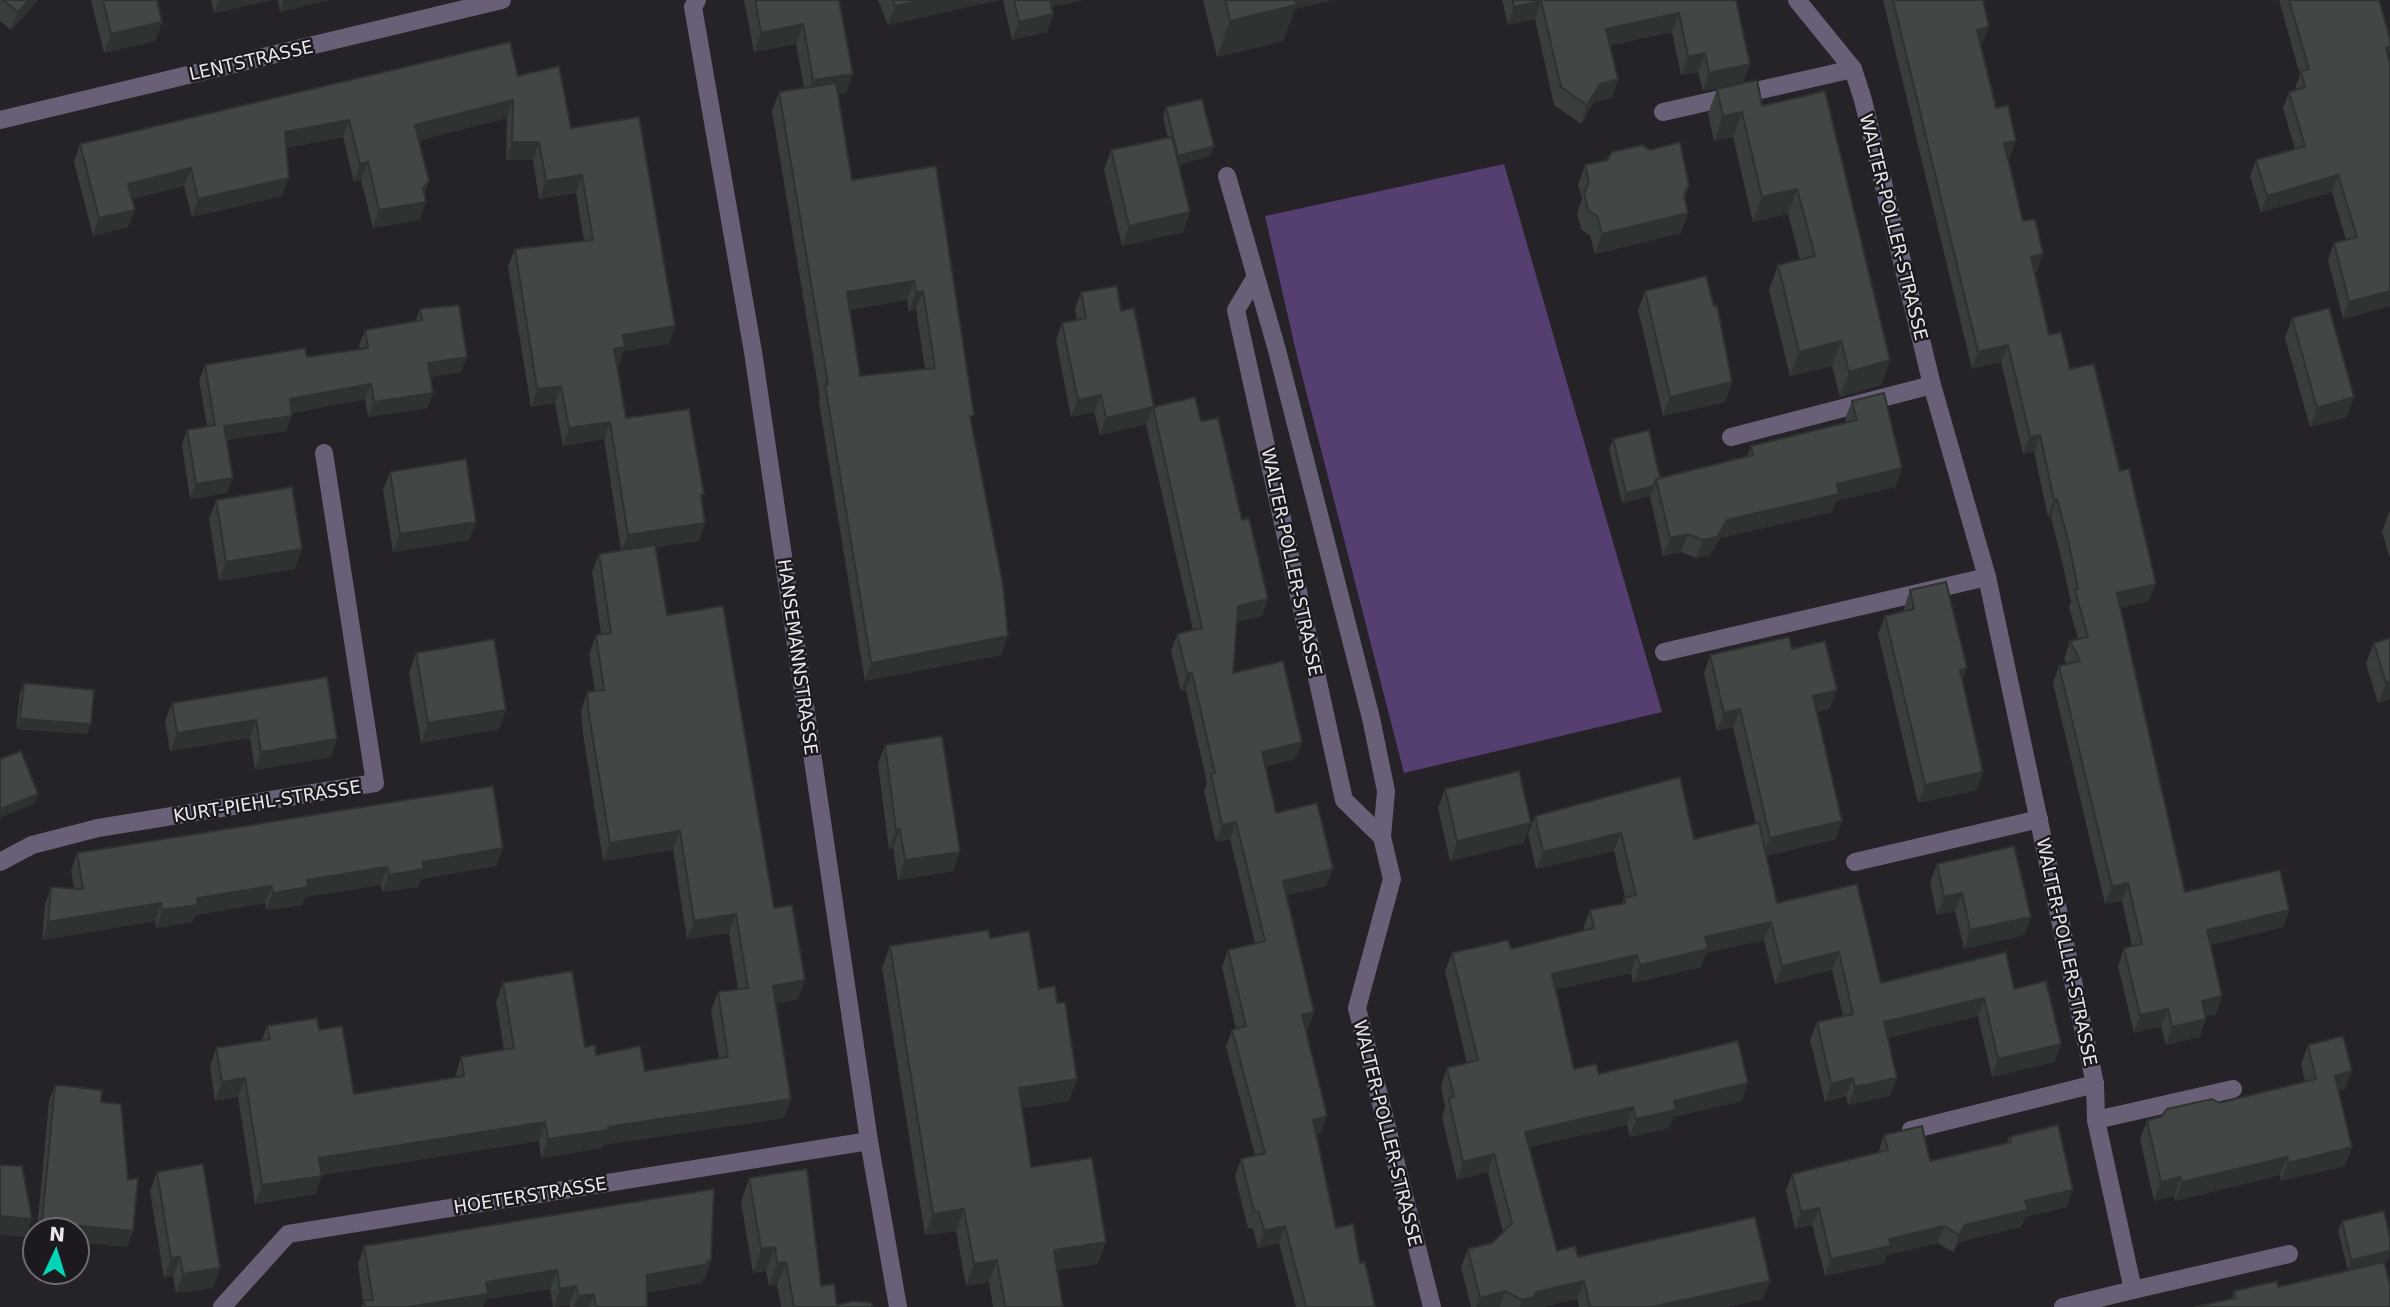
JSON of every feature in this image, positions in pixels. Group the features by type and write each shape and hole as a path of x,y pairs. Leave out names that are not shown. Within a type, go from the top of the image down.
{"street":[{"name":"LENTSTRASSE","path":"0,120 502,0"},
{"name":"WALTER-POLLER-STRASSE","path":"1797,0 1853,69 1932,385 1987,577 2095,1084 2096,1120 2133,1290"},
{"name":"HANSEMANNSTRASSE","path":"695,3 753,352 869,1141 898,1307"},
{"path":"1663,112 1853,69"},
{"name":"WALTER-POLLER-STRASSE","path":"1227,176 1371,718 1386,791 1382,837 1392,879 1357,1008 1432,1307"},
{"name":"WALTER-POLLER-STRASSE","path":"1255,278 1236,310 1344,800 1382,837"},
{"path":"1731,437 1932,385"},
{"name":"KURT-PIEHL-STRASSE","path":"0,862 32,845 98,828 375,783 324,453"},
{"path":"1664,652 1987,577"},
{"name":"WALTER-POLLER-STRASSE","path":"1855,862 2039,819"},
{"name":"WALTER-POLLER-STRASSE","path":"1911,1130 2095,1084"},
{"path":"2096,1120 2233,1089"},
{"name":"HOETERSTRASSE","path":"222,1307 288,1234 869,1141"},
{"path":"2063,1307 2289,1254"}],"shaded area":[{"path":"1504,164 1662,712 1404,773 1297,356 1265,216"}],"building":[{"path":"3,0 29,0 18,12"},
{"path":"103,0 157,0 162,22 111,34"},
{"path":"755,0 839,0 853,74 813,80 803,24 761,33"},
{"path":"892,0 923,0 895,6"},
{"path":"1014,0 1050,0 1053,14 1019,22"},
{"path":"1225,0 1295,0 1296,5 1230,21"},
{"path":"1513,0 1736,0 1750,64 1709,73 1705,53 1688,57 1679,13 1606,29 1618,79 1600,84 1587,105 1561,87 1541,1 1514,7"},
{"path":"1893,0 1983,0 1989,27 1977,30 1996,108 2008,105 2016,141 2004,143 2023,221 2035,219 2043,254 2031,257 2049,335 2061,332 2070,369 2094,364 2120,471 2129,469 2156,584 2117,593 2185,892 2280,870 2289,910 2207,930 2222,996 2202,1001 2206,1019 2172,1027 2168,1009 2140,1015 2124,948 2142,944 2128,883 2112,887 2059,666 2080,661 2070,641 2088,637 2075,590 2078,589 2069,544 2057,499 2054,500 2040,435 2030,437 2008,345 1978,352"},
{"path":"2289,0 2379,0 2390,39 2390,46 2386,48 2390,64 2390,291 2349,302 2334,243 2357,237 2338,175 2267,196 2256,160 2305,146 2289,92 2305,87 2301,71 2309,69"},
{"path":"510,42 518,76 559,66 571,128 639,117 675,326 623,335 625,347 614,349 626,418 689,409 704,494 701,495 705,523 628,535 610,422 569,428 561,386 537,389 515,249 593,240 582,175 546,181 539,142 512,142 513,100 415,125 429,181 423,188 426,202 379,210 368,162 360,164 349,120 285,132 289,178 198,199 191,168 128,184 135,210 99,218 80,144"},
{"path":"1757,80 1762,106 1825,91 1890,360 1849,372 1841,341 1799,352 1778,265 1815,256 1797,189 1762,197 1742,112 1723,116 1717,89"},
{"path":"836,83 852,180 936,166 974,415 970,416 1003,585 1008,636 871,663 779,92","holes":["914,281 916,292 923,291 935,368 860,376 847,292"]},
{"path":"1202,99 1214,146 1178,156 1166,107"},
{"path":"1172,137 1190,212 1129,226 1111,150"},
{"path":"1680,142 1689,185 1684,195 1688,213 1602,234 1597,216 1588,210 1584,193 1589,182 1585,165 1607,160 1612,152 1642,145 1650,150"},
{"path":"1706,276 1714,306 1717,305 1732,382 1670,397 1645,291"},
{"path":"1117,286 1121,311 1134,308 1154,407 1195,397 1201,421 1218,418 1242,520 1249,518 1268,599 1238,606 1233,673 1283,661 1302,742 1262,752 1276,813 1317,803 1333,869 1283,881 1314,1012 1302,1015 1327,1116 1313,1120 1336,1228 1353,1224 1360,1263 1365,1262 1375,1307 1306,1307 1285,1226 1264,1231 1259,1212 1254,1211 1241,1159 1265,1153 1232,1030 1246,1026 1228,950 1265,941 1236,822 1222,825 1211,774 1215,773 1192,673 1187,674 1177,634 1202,628 1153,407 1106,418 1101,395 1078,400 1062,323 1086,318 1081,292"},
{"path":"459,305 467,357 428,363 433,393 374,402 371,384 290,399 292,416 224,426 233,478 196,484 187,430 215,425 205,365 305,348 307,357 368,348 365,330 422,320 420,309"},
{"path":"2329,308 2354,397 2317,408 2292,318"},
{"path":"1884,393 1902,468 1837,484 1839,494 1727,520 1717,537 1703,540 1688,534 1670,538 1656,479 1753,455 1751,446 1857,420 1852,401"},
{"path":"1649,430 1660,478 1656,479 1654,486 1626,493 1613,439"},
{"path":"466,459 476,522 400,534 390,472"},
{"path":"292,487 302,549 226,562 216,500"},
{"path":"655,545 667,615 723,606 774,908 792,905 805,980 773,986 791,1099 548,1139 545,1122 319,1158 322,1176 262,1185 245,1078 222,1082 216,1048 270,1039 267,1026 317,1018 319,1030 342,1026 354,1094 464,1076 461,1057 514,1048 503,983 572,971 585,1047 595,1045 596,1055 640,1046 645,1071 728,1057 718,992 748,988 736,914 694,921 680,831 610,843 589,715 587,692 604,690 596,635 611,633 599,554"},
{"path":"1946,582 1967,668 1960,670 1983,772 1925,785 1885,616 1914,609 1910,590"},
{"path":"1789,637 1792,649 1825,641 1837,690 1813,696 1842,821 1770,838 1740,709 1724,713 1710,655"},
{"path":"2390,638 2390,681 2386,683 2374,643"},
{"path":"494,639 506,710 428,723 416,653"},
{"path":"327,677 337,739 261,752 256,720 177,733 172,703"},
{"path":"24,683 94,690 91,724 20,719"},
{"path":"942,736 960,852 905,860 900,829 896,830 885,745"},
{"path":"21,751 38,794 0,809 0,759"},
{"path":"1519,771 1531,823 1457,841 1445,789"},
{"path":"1680,777 1694,839 1759,823 1777,903 1857,884 1881,983 2006,952 2014,989 2046,981 2061,1044 1998,1059 1984,998 1884,1022 1897,1078 1855,1087 1853,1078 1831,1084 1817,1022 1853,1014 1839,952 1782,966 1771,922 1705,937 1708,949 1640,965 1637,955 1552,974 1574,1069 1596,1064 1599,1074 1738,1041 1748,1083 1674,1101 1676,1110 1636,1119 1633,1107 1525,1132 1557,1251 1575,1246 1578,1257 1755,1217 1770,1281 1652,1307 1590,1307 1584,1281 1537,1292 1533,1297 1522,1300 1505,1291 1480,1298 1468,1249 1492,1243 1512,1223 1494,1154 1463,1162 1449,1099 1454,1097 1447,1068 1478,1060 1452,953 1508,940 1511,949 1594,928 1590,910 1625,903 1624,898 1636,895 1621,833 1543,852 1535,816"},
{"path":"493,786 503,848 423,862 424,869 389,875 387,867 307,880 308,887 273,893 271,886 197,898 198,905 162,910 161,903 48,922 51,887 83,889 77,853"},
{"path":"2014,846 2031,917 1970,930 1962,893 1944,897 1937,864"},
{"path":"988,930 990,938 1029,931 1039,989 1055,986 1057,1003 1065,1002 1077,1079 1019,1088 1031,1167 1092,1158 1106,1242 1054,1250 1063,1307 1005,1307 997,1260 974,1264 964,1209 933,1214 890,946"},
{"path":"2343,1036 2352,1071 2335,1076 2352,1147 2288,1163 2287,1157 2182,1182 2180,1177 2161,1182 2147,1121 2162,1116 2167,1109 2212,1099 2219,1103 2316,1079 2308,1045"},
{"path":"55,1085 102,1090 101,1102 121,1104 128,1180 138,1178 133,1231 91,1227 91,1216 43,1216"},
{"path":"2058,1125 2073,1190 2025,1201 2028,1210 1965,1225 1959,1235 1944,1226 1889,1239 1891,1246 1831,1259 1819,1208 1801,1212 1792,1174 1888,1150 1884,1135 1922,1126 1930,1161 2011,1142 2009,1137"},
{"path":"203,1164 220,1268 183,1274 180,1257 171,1258 157,1172"},
{"path":"0,1165 22,1166 31,1216 0,1216"},
{"path":"807,1169 821,1286 834,1284 837,1305 854,1301 872,1303 872,1307 794,1307 786,1262 777,1263 775,1247 761,1249 749,1178"},
{"path":"714,1189 711,1260 707,1261 708,1264 647,1275 647,1307 596,1307 594,1294 578,1296 576,1286 560,1289 557,1270 486,1282 488,1294 408,1307 365,1307 364,1300 373,1300 364,1246"},
{"path":"2384,1211 2390,1251 2351,1260 2342,1221"},
{"path":"2384,1262 2390,1285 2390,1307 2195,1307 2235,1298 2234,1291 2277,1281 2278,1287"}]}
